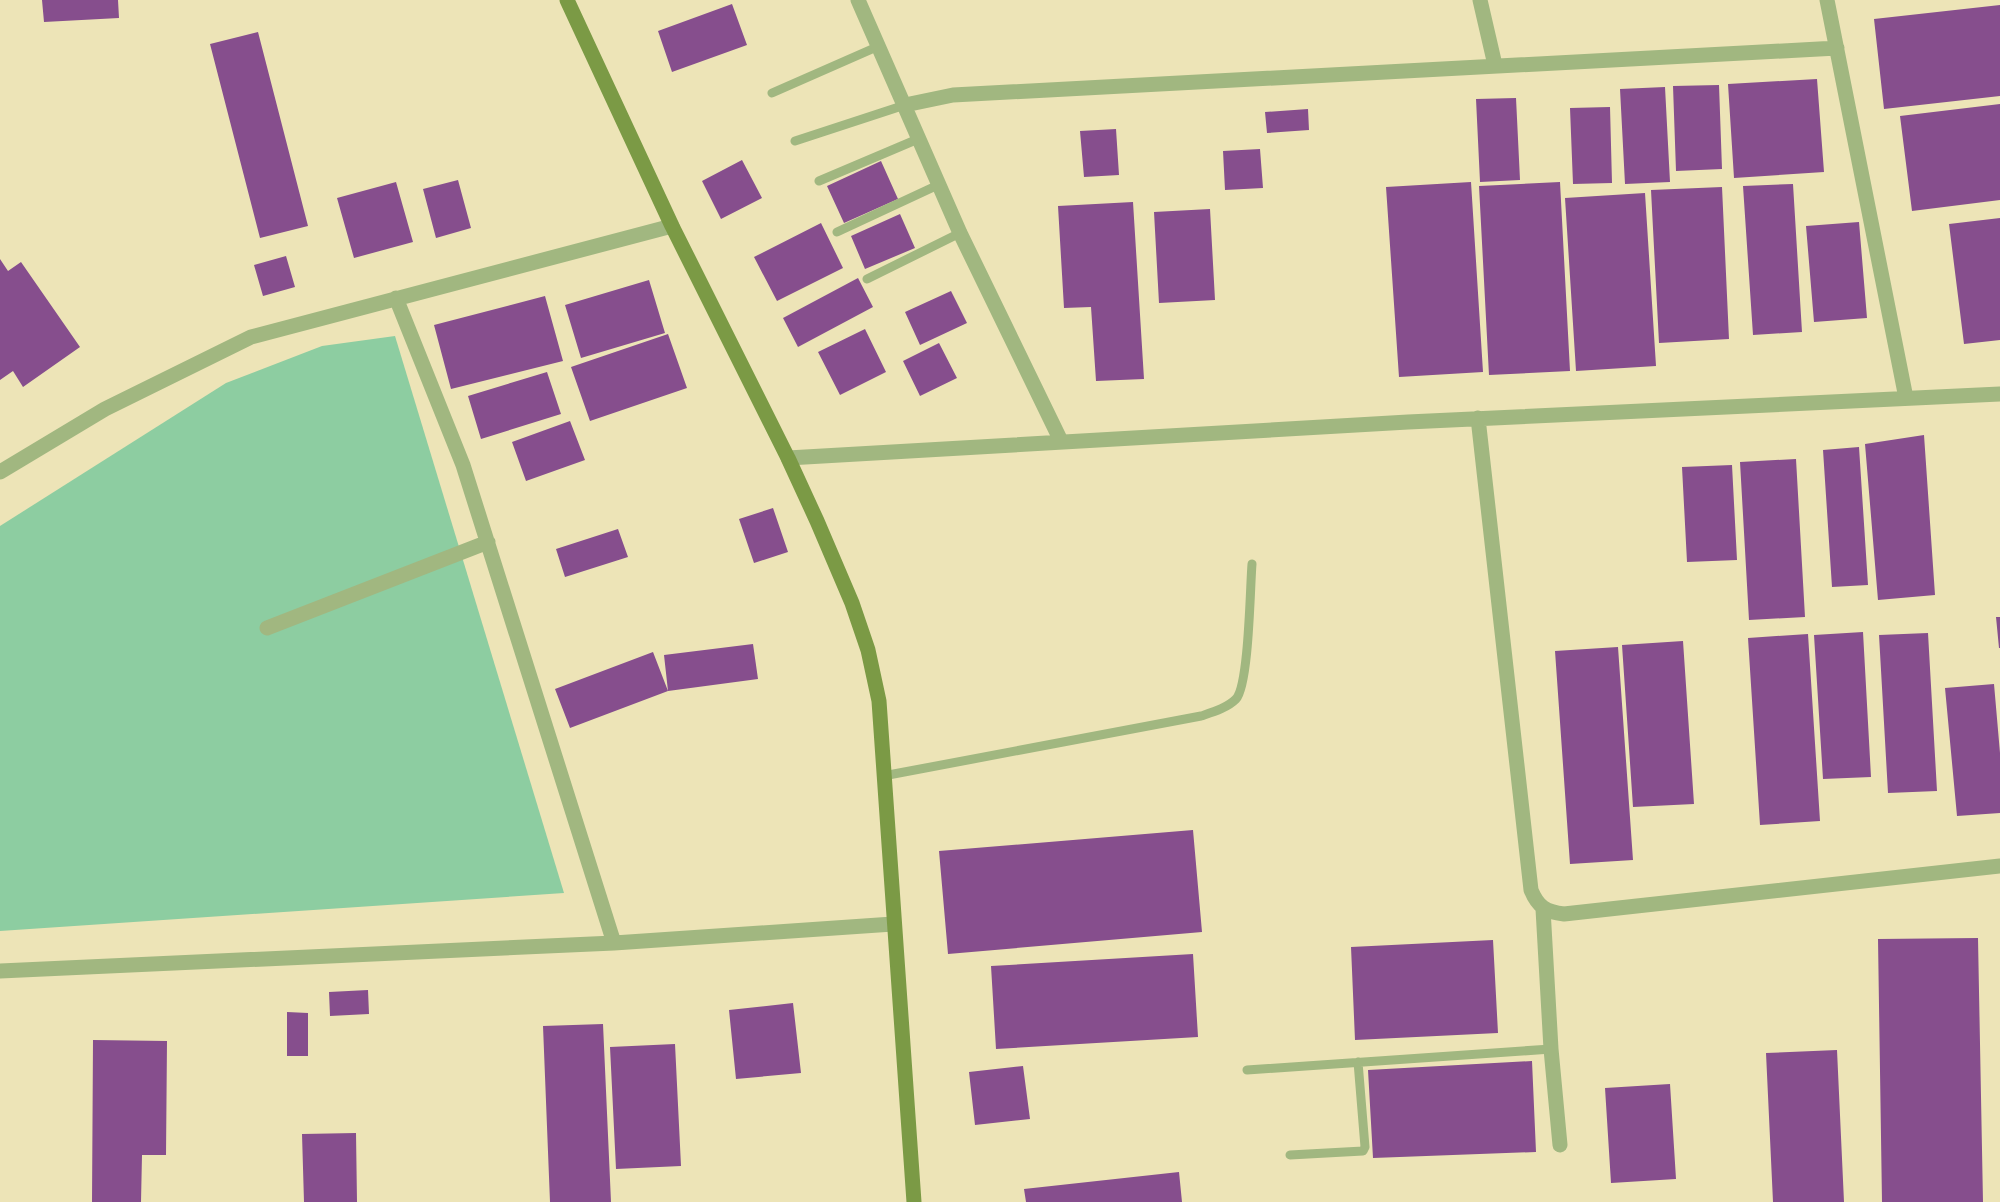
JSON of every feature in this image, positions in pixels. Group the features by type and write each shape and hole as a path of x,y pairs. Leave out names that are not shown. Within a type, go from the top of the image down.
{"street":[{"path":"567,0 672,226 788,458 852,603 868,650 879,701 893,924 914,1202"},
{"path":"858,0 938,185 1060,441"},
{"path":"1480,0 1496,65"},
{"path":"1827,0 1906,398"},
{"path":"905,105 953,96 1496,65 1837,48"},
{"path":"0,472 105,409 251,337 672,226"},
{"path":"396,298 463,465 614,943"},
{"path":"788,458 1478,418 2000,394"},
{"path":"1478,418 1532,890 1536,902 1543,909 1564,914 2000,866"},
{"path":"267,628 488,542"},
{"path":"1543,909 1551,1049 1560,1145"},
{"path":"0,971 614,943 893,924"}],"lane":[{"path":"772,93 879,46"},
{"path":"795,141 905,105"},
{"path":"819,181 918,139"},
{"path":"837,232 938,185"},
{"path":"867,279 960,233"},
{"path":"883,776 1201,716 1224,708 1237,698 1244,679 1252,564"},
{"path":"1247,1070 1551,1049"},
{"path":"1290,1155 1363,1150 1365,1147 1358,1062"}],"shaded area":[{"path":"0,0 2000,0 2000,1202 0,1202"}],"green space":[{"path":"395,336 564,893 0,931 0,526 226,383 322,346"}],"building":[{"path":"42,0 118,0 119,18 44,22"},
{"path":"732,4 747,45 672,72 658,31"},
{"path":"2000,5 2000,96 1884,109 1874,19"},
{"path":"258,32 308,226 260,238 210,44"},
{"path":"1817,79 1824,172 1734,178 1728,84"},
{"path":"1719,85 1722,169 1676,171 1673,86"},
{"path":"1665,87 1670,182 1625,184 1620,89"},
{"path":"1516,98 1520,180 1480,182 1476,99"},
{"path":"2000,104 2000,200 1912,211 1900,116"},
{"path":"1610,107 1612,183 1573,184 1570,108"},
{"path":"1308,109 1309,130 1267,133 1265,112"},
{"path":"1116,129 1119,175 1084,177 1080,131"},
{"path":"1260,149 1263,188 1225,190 1223,151"},
{"path":"742,160 762,198 721,219 702,181"},
{"path":"881,161 898,199 844,223 827,186"},
{"path":"458,180 471,228 436,238 423,189"},
{"path":"396,182 413,242 354,258 337,198"},
{"path":"1471,182 1483,372 1399,377 1386,187"},
{"path":"1560,182 1570,371 1489,375 1479,186"},
{"path":"1793,184 1802,332 1753,335 1743,186"},
{"path":"1722,187 1729,339 1659,343 1651,190"},
{"path":"1645,193 1656,366 1576,371 1565,198"},
{"path":"1133,202 1144,379 1096,381 1091,307 1064,308 1058,206"},
{"path":"1210,209 1215,300 1159,303 1154,212"},
{"path":"900,214 915,248 865,269 851,236"},
{"path":"2000,218 2000,340 1964,344 1949,224"},
{"path":"1859,222 1867,318 1814,322 1806,226"},
{"path":"821,223 843,268 777,301 754,257"},
{"path":"286,256 295,287 263,296 254,265"},
{"path":"0,259 8,271 21,262 80,347 23,387 13,371 0,380"},
{"path":"858,278 873,307 798,347 783,318"},
{"path":"649,280 665,333 581,358 565,305"},
{"path":"951,291 967,323 920,345 905,312"},
{"path":"545,296 563,361 451,389 434,325"},
{"path":"865,329 886,372 840,395 818,352"},
{"path":"668,334 687,388 590,421 571,367"},
{"path":"939,343 957,378 920,396 903,361"},
{"path":"547,372 561,414 481,439 468,396"},
{"path":"570,421 585,460 526,481 512,442"},
{"path":"1924,435 1935,595 1878,600 1865,444"},
{"path":"1859,447 1868,585 1832,587 1823,450"},
{"path":"1796,459 1805,617 1749,620 1740,462"},
{"path":"1732,465 1737,560 1687,562 1682,467"},
{"path":"773,508 788,552 754,563 739,519"},
{"path":"618,529 628,557 565,577 556,549"},
{"path":"1996,617 2000,617 2000,648 1999,648"},
{"path":"1863,632 1871,777 1823,779 1814,635"},
{"path":"1928,633 1937,791 1888,793 1879,635"},
{"path":"1808,634 1820,821 1760,825 1748,638"},
{"path":"1683,641 1694,804 1633,807 1622,645"},
{"path":"753,644 758,679 668,691 664,655"},
{"path":"1618,647 1633,860 1570,864 1555,651"},
{"path":"653,652 668,691 570,728 555,689"},
{"path":"1994,684 2000,753 2000,813 1957,816 1945,688"},
{"path":"1193,830 1202,932 948,954 939,851"},
{"path":"1978,938 1983,1202 1882,1202 1878,939"},
{"path":"1493,940 1498,1033 1355,1040 1351,947"},
{"path":"1193,954 1198,1037 996,1049 991,966"},
{"path":"368,990 369,1014 330,1016 329,992"},
{"path":"793,1003 801,1073 736,1079 729,1010"},
{"path":"287,1012 308,1013 308,1056 287,1056"},
{"path":"603,1024 611,1202 550,1202 543,1026"},
{"path":"93,1040 167,1041 166,1155 142,1155 141,1202 92,1202"},
{"path":"675,1044 681,1166 616,1169 610,1047"},
{"path":"1837,1050 1844,1202 1773,1202 1766,1053"},
{"path":"1532,1061 1536,1152 1373,1158 1368,1070"},
{"path":"1023,1066 1030,1119 975,1125 969,1072"},
{"path":"1670,1084 1676,1179 1611,1183 1605,1088"},
{"path":"356,1133 357,1202 304,1202 302,1134"},
{"path":"1179,1172 1182,1202 1026,1202 1024,1189"}]}
